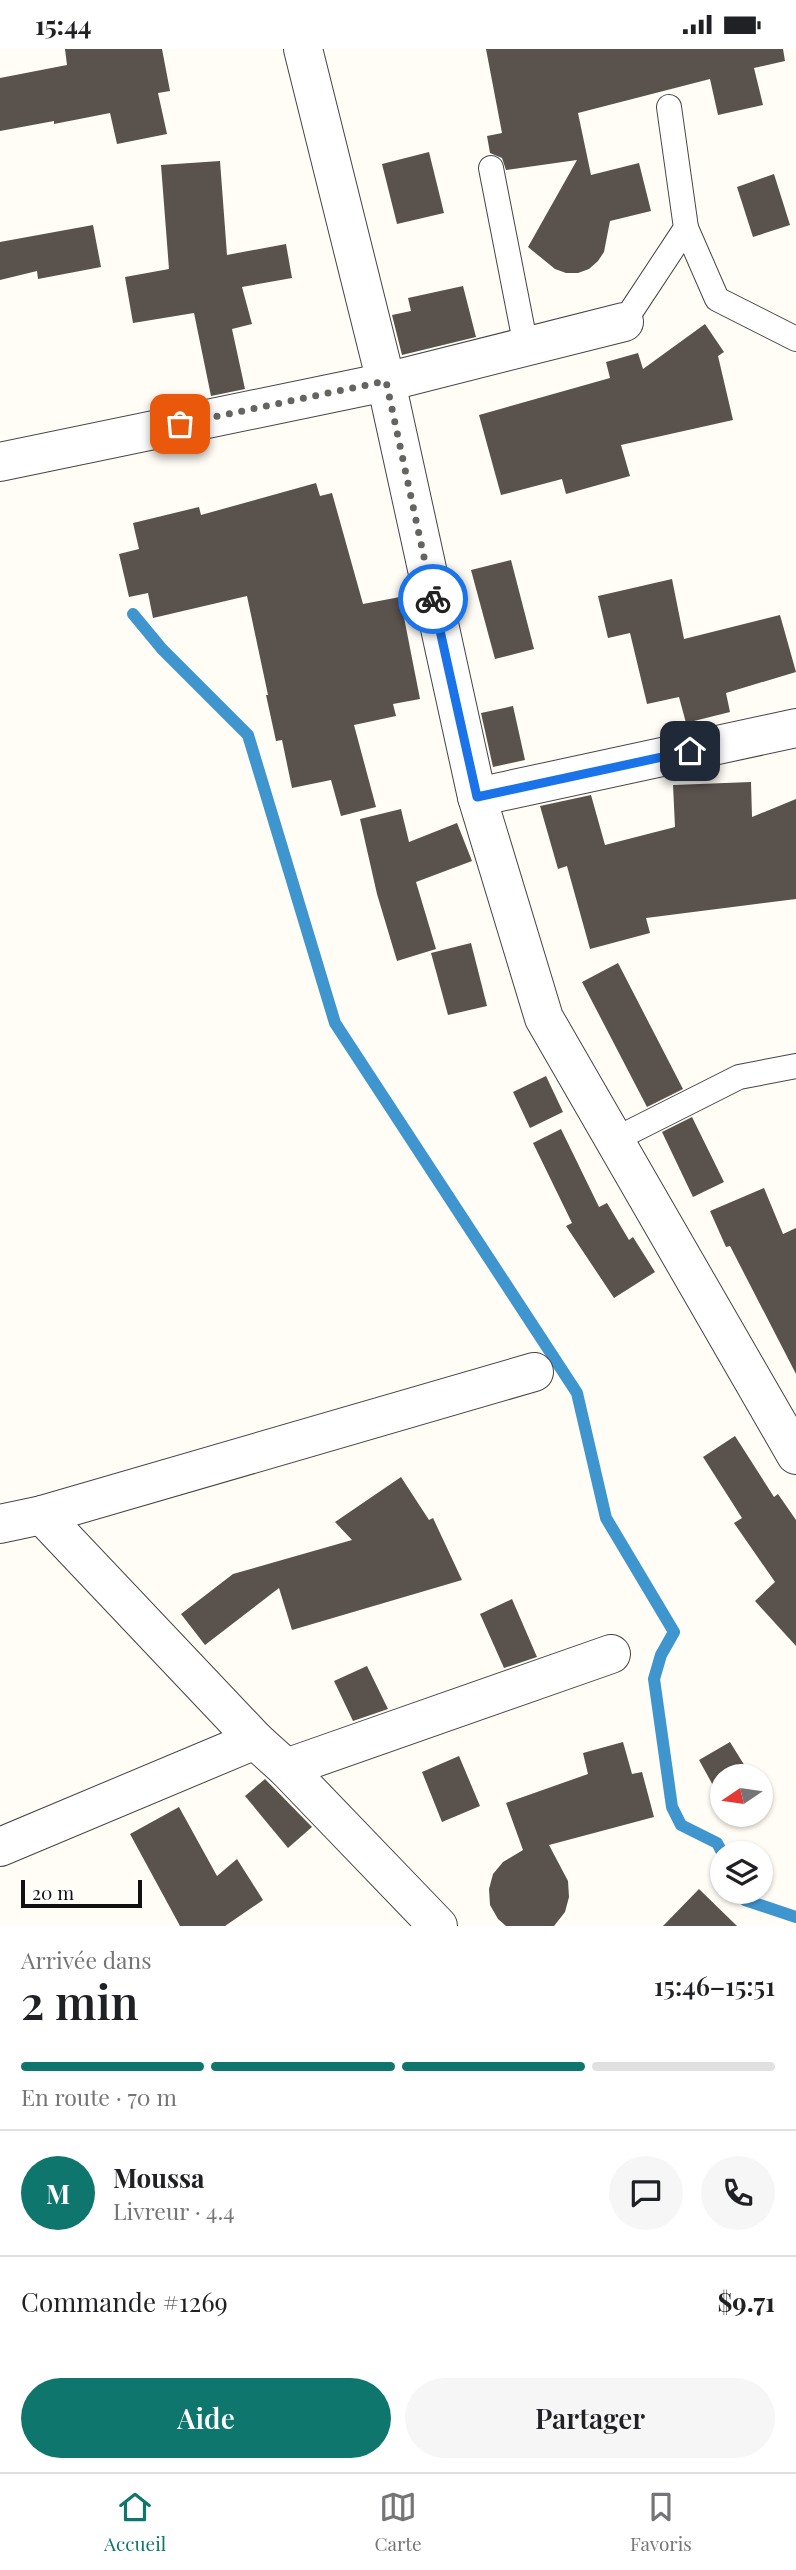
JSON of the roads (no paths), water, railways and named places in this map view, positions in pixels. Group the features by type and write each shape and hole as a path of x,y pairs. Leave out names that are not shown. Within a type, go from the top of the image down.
{"street":[{"path":"303,49 386,381 477,797 544,1018 796,1455"},
{"path":"0,462 386,381 624,322"},
{"path":"477,797 796,728"},
{"path":"0,1524 42,1515 534,1372"},
{"path":"42,1515 254,1740 286,1768 438,1926"},
{"path":"286,1768 611,1654"},
{"path":"0,1847 254,1740"}],"lane":[{"path":"669,107 686,228 717,299 796,339"},
{"path":"491,168 526,347"},
{"path":"624,322 686,228"},
{"path":"614,1140 739,1077 796,1066"}],"waterway":[{"path":"133,614 162,649 248,735 335,1023 577,1393 606,1518 674,1632 661,1655 654,1679 672,1807 681,1825 713,1841"},
{"path":"757,1904 796,1917"}]}
